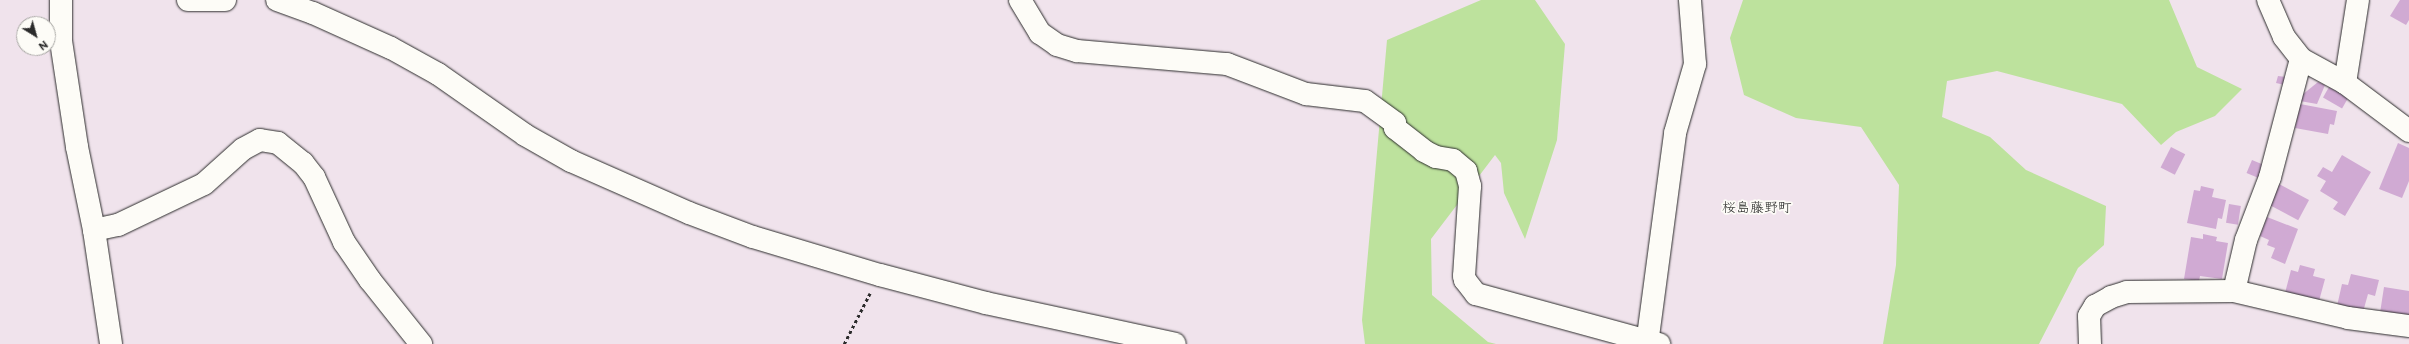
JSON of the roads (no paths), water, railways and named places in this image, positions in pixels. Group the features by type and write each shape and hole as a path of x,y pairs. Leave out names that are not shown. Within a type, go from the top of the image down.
{"street":[{"path":"61,0 61,41 77,147 94,230 111,344"},
{"path":"188,0 225,0"},
{"path":"277,0 313,13 392,48 438,74 525,135 571,160 703,218 753,237 880,275 986,303 1175,344"},
{"path":"1020,0 1040,33 1057,45 1077,51 1227,64 1306,94 1365,101 1395,123 1395,128 1424,151 1453,160 1466,171 1470,186 1464,276 1476,294 1651,343 1675,133 1695,64 1690,0"},
{"path":"2268,0 2284,37 2301,59 2345,83 2409,131"},
{"path":"2345,83 2348,54 2358,0"},
{"path":"2234,291 2246,240 2270,177 2301,59"},
{"path":"94,230 118,225 204,184 243,149 260,140 278,143 303,163 314,177 344,242 370,280 421,344"},
{"path":"2090,344 2089,316 2095,306 2111,297 2127,292 2234,291 2348,318 2409,326"}],"district":[{"name":"桜島藤野町","path":"1757,208"}]}
